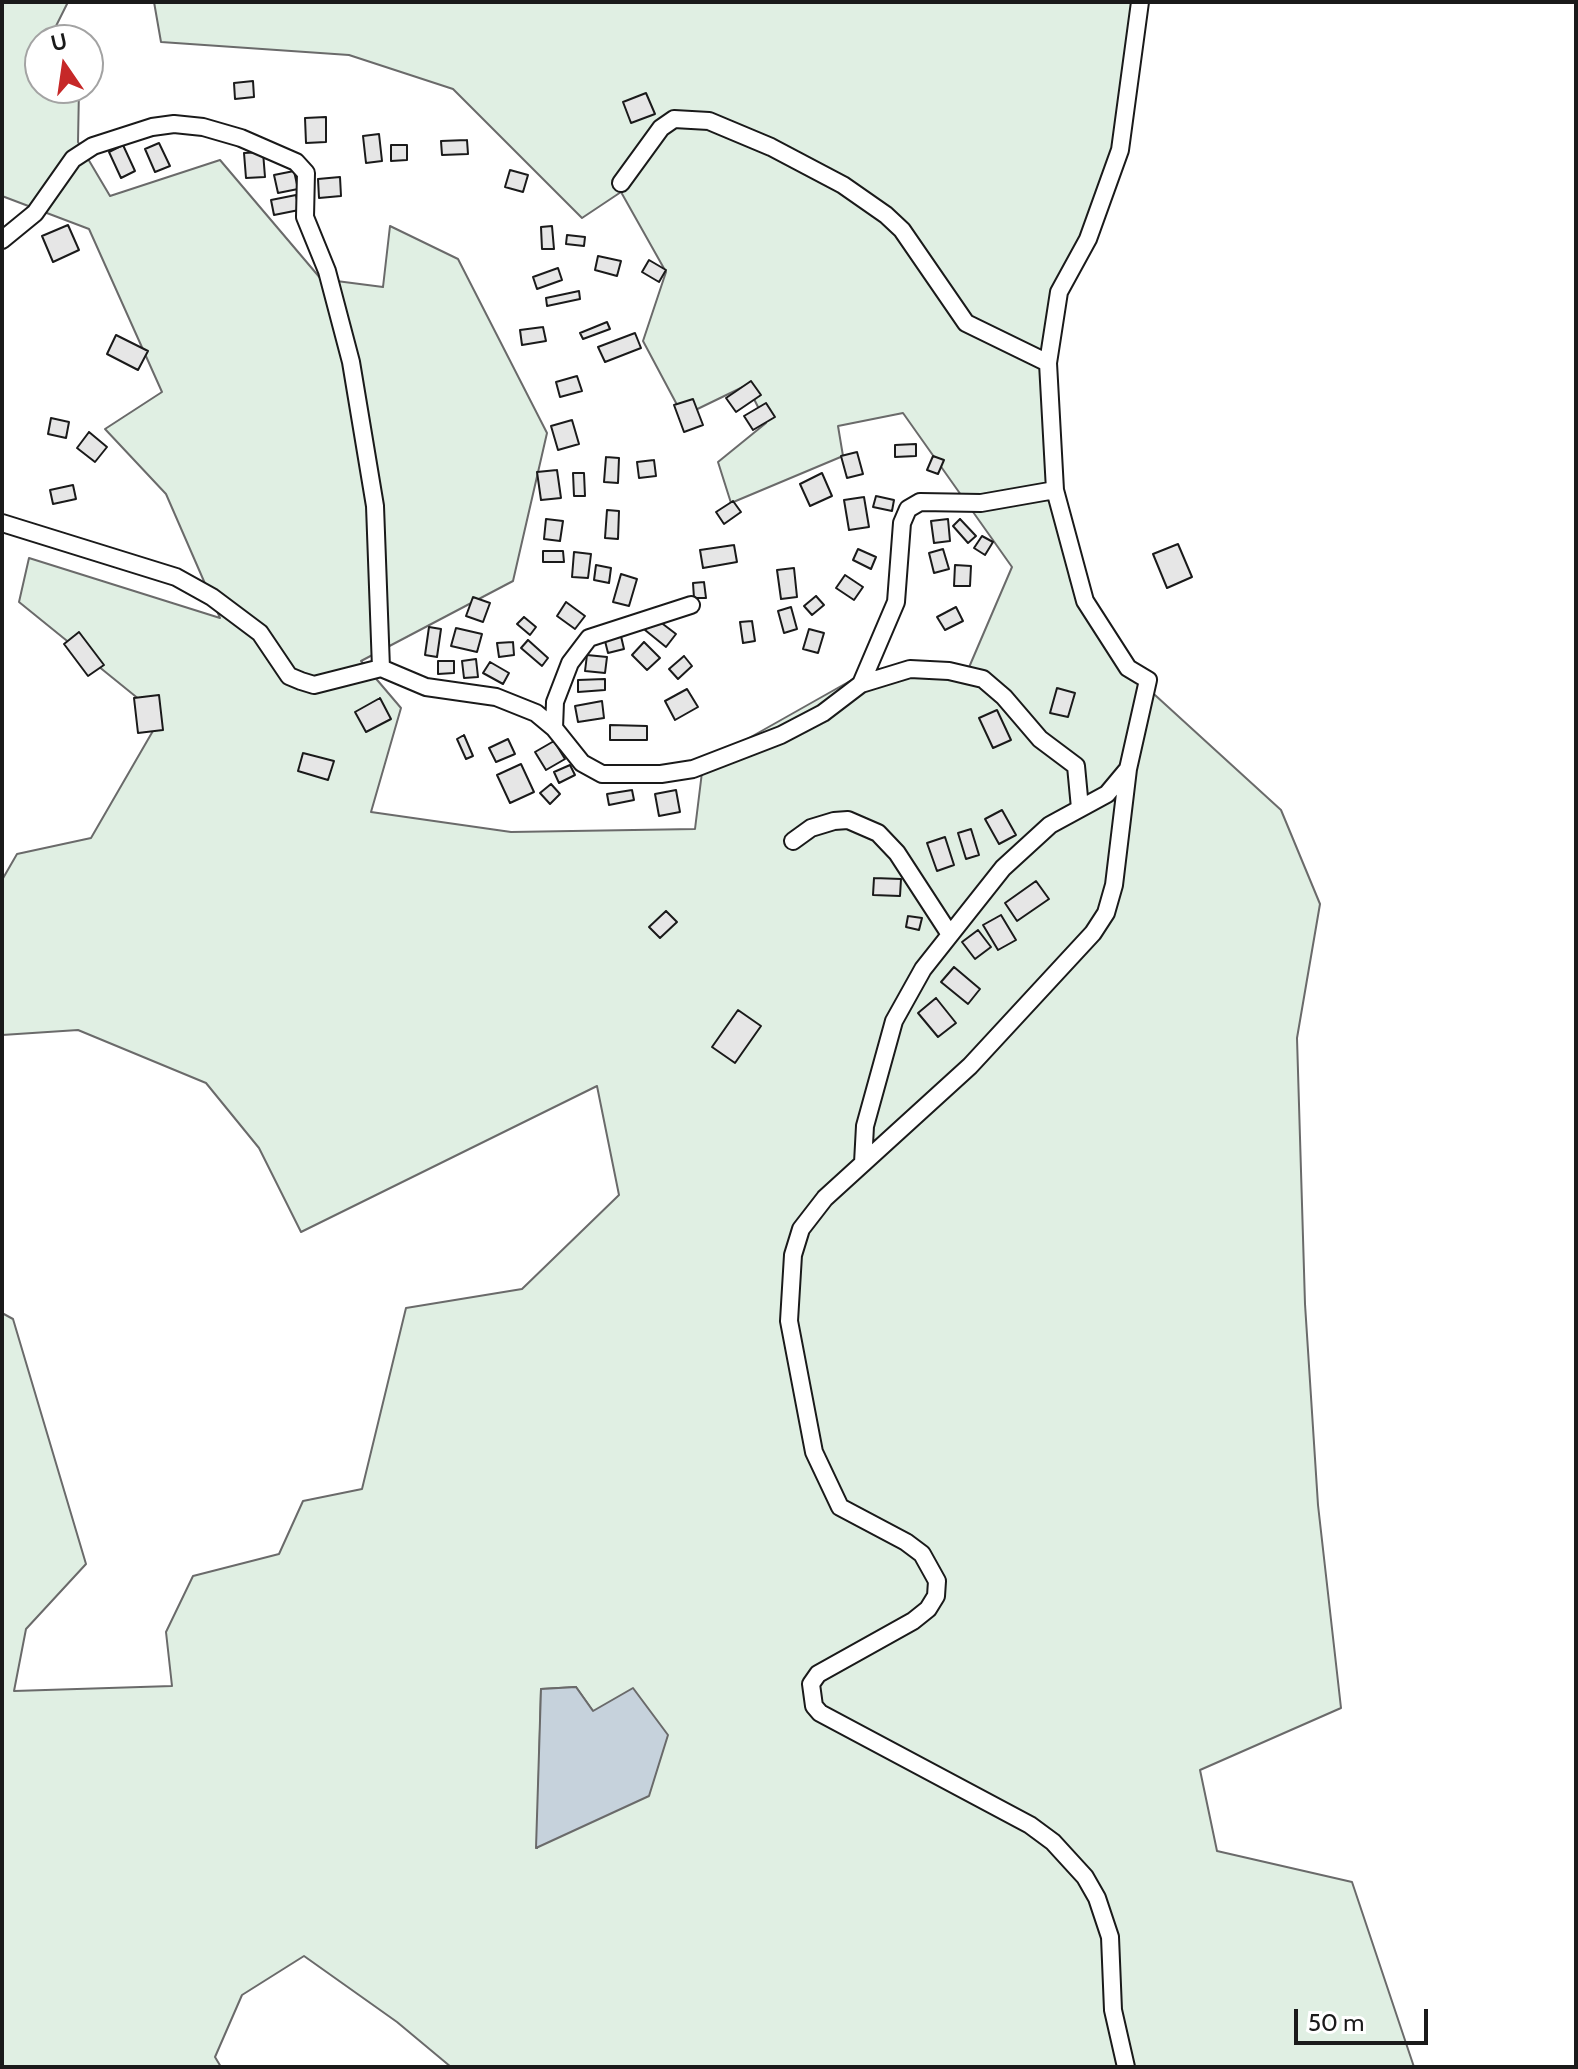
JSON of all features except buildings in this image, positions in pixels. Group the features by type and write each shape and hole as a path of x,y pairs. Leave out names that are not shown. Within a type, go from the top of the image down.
{"street":[{"path":"1126,2067 1113,2010 1110,1937 1097,1898 1085,1877 1053,1842 1030,1825 820,1713 814,1706 811,1684 818,1674 913,1621 928,1609 936,1596 937,1581 922,1554 906,1542 840,1507 814,1452 789,1321 793,1255 801,1229 825,1198 970,1066 1093,933 1106,913 1114,885 1128,769 1148,680 1128,668 1085,601 1055,490 1048,363 1059,292 1088,239 1120,150 1140,2"},
{"path":"621,183 661,128 674,119 709,121 771,147 843,185 886,215 902,230 966,323 1048,363"},
{"path":"2,240 35,213 73,159 93,146 152,127 174,124 203,127 241,138 296,162 306,173 305,217 327,271 351,362 375,506 381,668"},
{"path":"861,684 896,602 902,523 908,509 920,502 934,500 981,503 1055,490"},
{"path":"2,523 176,577 212,597 260,633 289,676 301,681 314,685 381,668 426,687 496,697 536,713 554,728 582,763 602,774 661,774 693,769 781,735 823,713 861,684 891,672 910,669 949,671 983,679 1004,697 1040,739 1076,766 1080,808"},
{"path":"554,728 555,702 570,663 589,638 691,605"},
{"path":"863,1163 865,1126 894,1021 923,969 1003,868 1050,825 1107,794 1128,769"},
{"path":"793,841 811,828 834,821 848,820 878,833 897,853 949,933"}],"green space":[{"path":"2,2 68,2 57,24 24,24 24,104 79,104 78,142 110,196 220,160 321,279 383,287 390,226 458,259 547,433 513,581 361,661 401,708 371,812 511,832 695,829 703,764 866,672 964,679 1012,567 903,413 838,426 843,456 731,503 718,462 766,423 747,385 683,416 643,341 666,272 621,192 582,218 453,89 349,55 161,42 154,2 1142,2 1117,166 1047,347 1070,580 1121,664 1281,810 1320,904 1297,1038 1305,1304 1318,1505 1341,1708 1200,1770 1217,1851 1352,1882 1414,2067 451,2067 397,2022 304,1956 242,1995 215,2057 221,2067 2,2067 2,1313 13,1319 86,1564 26,1629 14,1691 172,1686 166,1632 193,1576 279,1554 303,1501 362,1489 406,1308 522,1289 619,1195 597,1086 301,1232 259,1148 206,1083 78,1030 2,1035 2,880 17,854 91,838 161,717 19,602 29,558 220,618 166,494 105,429 162,392 89,229 2,196","holes":["576,1687 593,1711 537,1848 541,1689"]}],"shaded area":[{"path":"576,1687 593,1711 633,1688 668,1735 649,1796 536,1848 541,1689"}]}
